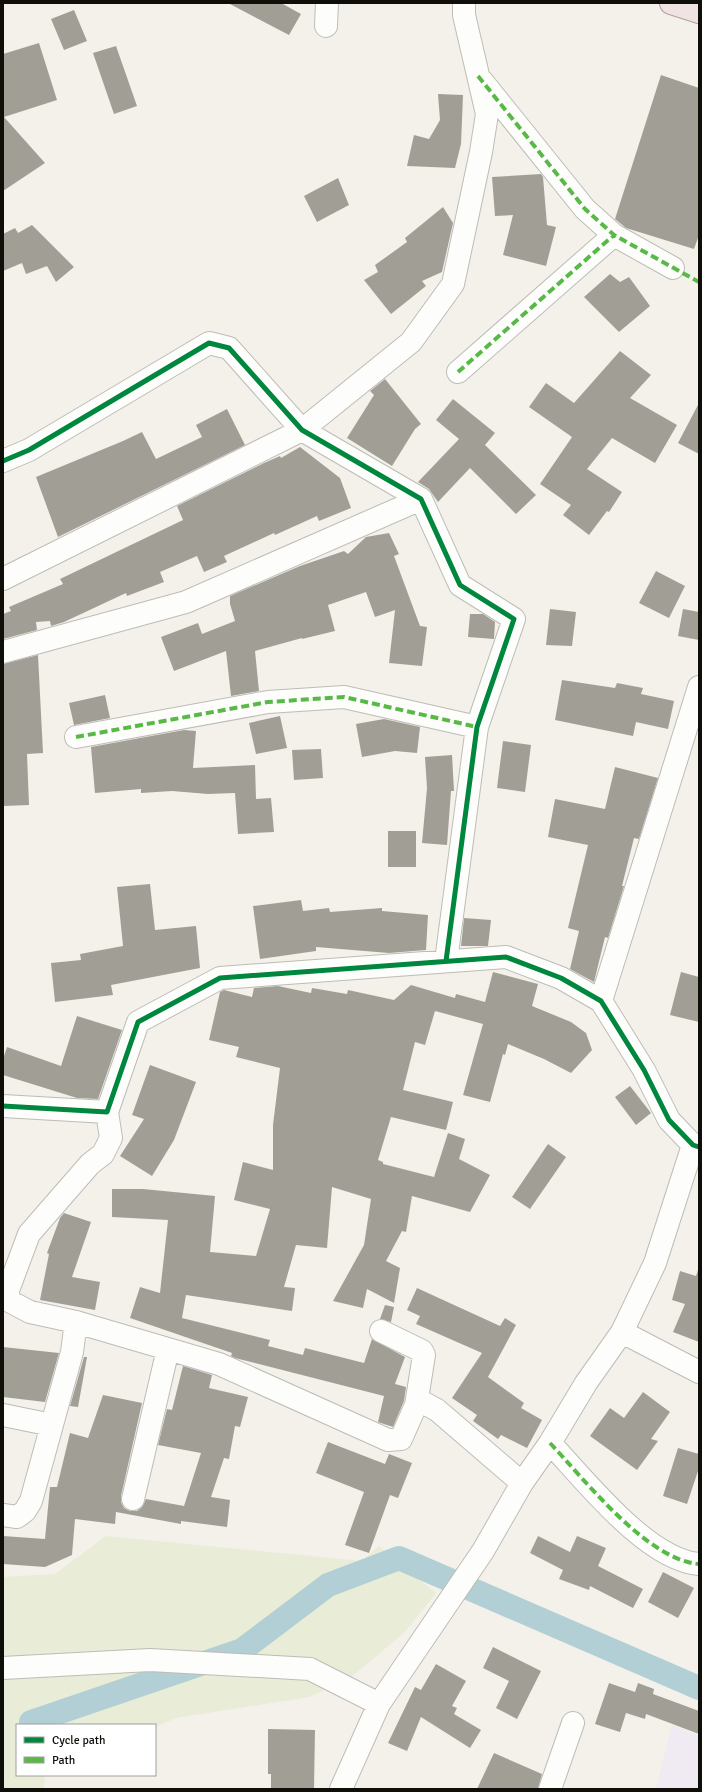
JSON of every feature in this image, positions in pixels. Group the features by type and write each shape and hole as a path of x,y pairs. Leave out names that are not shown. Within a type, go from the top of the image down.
{"main road":[{"path":"671,3 699,12"}],"street":[{"path":"326,26 327,3"},
{"path":"3,579 302,430 411,342 453,284 481,152 487,114 464,15 464,3"},
{"path":"478,76 585,209 614,235 673,268"},
{"path":"458,372 614,235"},
{"path":"3,461 29,450 209,343 229,348 302,430 421,499 460,585 514,619 478,727 446,961"},
{"path":"3,652 186,602 421,499"},
{"path":"600,1001 699,687"},
{"path":"76,737 268,702 344,697 478,727"},
{"path":"342,1789 378,1704 483,1551 522,1483 550,1443 586,1383 622,1332 655,1263 696,1146 669,1120 644,1070 600,1001 561,978 506,957 220,978 138,1022 107,1112 111,1138 103,1154 90,1164 30,1234 7,1293 11,1302 30,1312 76,1322 219,1364 388,1440 401,1439 416,1405 424,1355 422,1351 381,1332"},
{"path":"3,1106 107,1112"},
{"path":"3,1514 17,1517 32,1501 72,1352 76,1322"},
{"path":"622,1332 699,1372"},
{"path":"134,1499 168,1349"},
{"path":"416,1405 424,1403 436,1410 522,1483"},
{"path":"3,1415 52,1425"},
{"path":"550,1443 625,1524 664,1553 699,1564"},
{"path":"3,1668 150,1660 310,1669 378,1704"},
{"path":"550,1789 574,1723"}],"shaded area":[{"path":"672,1725 699,1736 699,1789 656,1789"}],"green space":[{"path":"106,1536 362,1561 379,1546 436,1593 404,1633 350,1678 309,1697 176,1718 156,1727 156,1724 16,1724 16,1776 45,1776 44,1789 3,1789 3,1577 55,1574"}],"building":[{"path":"228,3 281,3 301,14 289,35"},
{"path":"74,10 87,41 64,50 51,19"},
{"path":"39,43 57,100 4,117 45,163 3,191 3,54"},
{"path":"116,46 137,106 114,114 93,53"},
{"path":"661,75 699,88 699,235 694,249 626,228 615,219"},
{"path":"438,94 463,95 461,144 455,168 407,166 414,135 429,139 440,120"},
{"path":"541,174 543,177 547,225 556,227 546,266 503,255 513,215 495,216 492,177"},
{"path":"338,178 349,205 317,222 304,196"},
{"path":"443,207 453,223 442,272 422,281 426,286 391,314 364,280 378,272 375,265 407,242 405,238"},
{"path":"32,225 74,267 56,282 47,266 26,274 22,263 3,271 3,234 15,228 18,233"},
{"path":"610,274 620,282 629,277 650,306 619,332 584,297"},
{"path":"620,351 651,375 630,398 677,425 655,463 612,438 587,469 622,492 609,512 607,511 589,535 563,515 571,505 540,484 572,437 529,407 546,383 574,403"},
{"path":"385,379 421,424 415,429 392,466 347,438 374,395 370,391"},
{"path":"453,399 495,433 485,445 536,495 516,514 470,468 438,502 429,489 418,482 459,439 436,420"},
{"path":"699,403 699,454 678,443"},
{"path":"227,409 245,445 58,537 36,477 142,432 156,459 202,437 196,425"},
{"path":"300,447 340,478 351,508 319,521 317,516 275,535 274,533 224,556 227,562 204,572 197,556 160,572 164,582 127,596 126,593 64,622 51,626 50,621 36,622 37,630 3,639 3,614 11,611 9,607 63,584 60,579 183,520 177,506 264,463 280,456 281,458"},
{"path":"389,533 399,554 394,556 420,626 427,627 422,666 389,663 395,610 375,617 366,592 328,605 335,631 302,638 255,651 259,691 231,696 226,651 174,671 161,637 198,623 202,634 235,621 230,604 230,596 300,566 344,551 348,554 366,537"},
{"path":"656,571 685,586 669,618 639,603"},
{"path":"550,609 576,612 572,646 546,645"},
{"path":"683,609 699,612 699,640 678,636"},
{"path":"470,614 483,614 495,622 494,639 468,637"},
{"path":"38,655 43,753 27,754 29,805 4,806 3,664"},
{"path":"562,680 615,688 617,683 643,688 641,694 674,701 668,729 636,722 633,736 555,720"},
{"path":"105,695 110,718 74,725 69,703"},
{"path":"280,716 287,748 256,754 249,723"},
{"path":"384,719 420,727 417,753 395,751 362,757 356,724"},
{"path":"184,730 196,731 193,768 255,765 256,799 271,798 274,832 238,834 235,793 208,794 172,791 141,793 141,789 95,793 91,747"},
{"path":"503,741 531,745 525,792 497,788"},
{"path":"321,749 323,778 294,780 292,750"},
{"path":"452,755 454,791 451,791 447,845 422,843 427,788 425,757"},
{"path":"615,767 658,778 639,839 634,838 622,886 624,886 608,938 605,937 594,982 570,969 579,931 568,928 588,845 548,837 555,799 605,809"},
{"path":"388,831 416,831 416,867 388,867"},
{"path":"150,884 155,930 196,926 200,968 111,985 113,995 55,1002 51,963 81,960 80,954 123,946 117,887"},
{"path":"301,900 303,911 329,908 330,912 382,908 382,911 428,915 426,950 389,953 316,947 316,951 260,959 253,906"},
{"path":"464,918 491,920 488,946 461,946"},
{"path":"493,972 538,984 532,1006 571,1022 586,1033 592,1050 571,1073 544,1059 508,1044 505,1055 503,1054 490,1102 463,1095 483,1024 435,1011 425,1045 415,1042 403,1090 453,1102 446,1130 391,1117 378,1160 383,1162 383,1164 434,1177 448,1133 465,1139 459,1159 490,1175 470,1212 412,1196 406,1232 402,1231 386,1261 400,1268 394,1303 367,1289 363,1308 333,1301 364,1245 371,1199 332,1187 327,1248 296,1245 284,1287 295,1288 292,1311 186,1295 182,1318 270,1340 268,1346 303,1355 305,1348 364,1363 372,1339 405,1357 395,1384 406,1387 404,1401 393,1427 378,1422 384,1396 235,1358 231,1356 232,1353 130,1318 140,1287 160,1293 168,1220 112,1217 112,1189 143,1189 215,1196 210,1252 256,1256 270,1209 234,1200 243,1162 273,1170 273,1125 280,1068 236,1057 239,1047 209,1040 220,992 224,990 252,997 254,988 278,986 311,993 312,988 347,994 348,990 394,1000 411,985 455,998 456,994 485,1002"},
{"path":"681,972 699,977 699,1022 670,1015"},
{"path":"77,1016 122,1030 98,1099 77,1098 3,1075 3,1059 7,1047 61,1066"},
{"path":"150,1065 196,1082 174,1140 152,1176 120,1156 144,1119 132,1115"},
{"path":"630,1086 651,1113 636,1125 615,1097"},
{"path":"548,1144 566,1157 530,1209 512,1197"},
{"path":"64,1213 91,1222 72,1277 100,1282 95,1310 40,1300 49,1254 47,1253 60,1218"},
{"path":"698,1270 699,1342 673,1332 685,1304 672,1300 680,1271 696,1276"},
{"path":"417,1288 500,1326 505,1318 516,1325 488,1377 524,1403 521,1408 542,1420 527,1448 501,1435 498,1439 473,1421 477,1415 452,1398 482,1353 416,1324 420,1316 407,1310"},
{"path":"385,1305 394,1307 391,1322 380,1319"},
{"path":"3,1347 59,1353 45,1402 3,1397"},
{"path":"84,1357 87,1357 78,1407 70,1406"},
{"path":"183,1366 212,1375 209,1388 248,1397 240,1427 235,1426 229,1459 224,1458 211,1497 230,1500 227,1527 181,1521 181,1524 116,1512 115,1524 75,1519 72,1555 45,1567 3,1564 3,1536 45,1539 50,1487 57,1487 70,1433 88,1438 103,1395 142,1403 121,1496 121,1502 124,1508 130,1511 137,1511 142,1507 146,1499 184,1506 201,1453 158,1445 167,1409 172,1410"},
{"path":"643,1392 670,1412 651,1439 658,1441 637,1470 590,1436 610,1408 624,1418"},
{"path":"328,1442 385,1464 389,1454 412,1463 398,1498 390,1495 369,1553 345,1545 364,1492 316,1473"},
{"path":"678,1448 699,1454 699,1468 687,1504 663,1496"},
{"path":"538,1536 570,1552 577,1536 606,1548 598,1566 643,1589 633,1608 590,1586 589,1590 559,1579 563,1570 530,1553"},
{"path":"663,1572 694,1588 678,1618 648,1602"},
{"path":"493,1647 541,1671 517,1719 496,1708 509,1681 483,1668"},
{"path":"436,1664 466,1681 452,1706 457,1708 454,1714 481,1730 470,1748 421,1717 407,1751 388,1743 415,1687 421,1690"},
{"path":"609,1683 635,1692 638,1683 654,1689 653,1694 699,1711 699,1734 646,1714 645,1719 626,1713 620,1732 595,1724"},
{"path":"268,1729 315,1730 314,1789 271,1789 271,1774 268,1774"},
{"path":"494,1753 542,1774 538,1789 477,1789"}],"waterway":[{"path":"31,1722 242,1650 328,1585 399,1558 699,1688"}],"marked path":[{"path":"478,76 585,209 614,235 699,282"},
{"path":"458,372 614,235"},
{"path":"76,737 268,702 344,697 477,727"},
{"path":"550,1443 618,1516 638,1534 659,1549 679,1559 699,1564"}],"cycle path":[{"path":"3,461 29,450 209,343 229,348 302,430 421,499 460,585 514,619 477,727 446,961"},
{"path":"3,1106 107,1112 138,1022 220,978 506,957 561,978 601,1001 644,1070 669,1120 693,1145 699,1147"}]}
